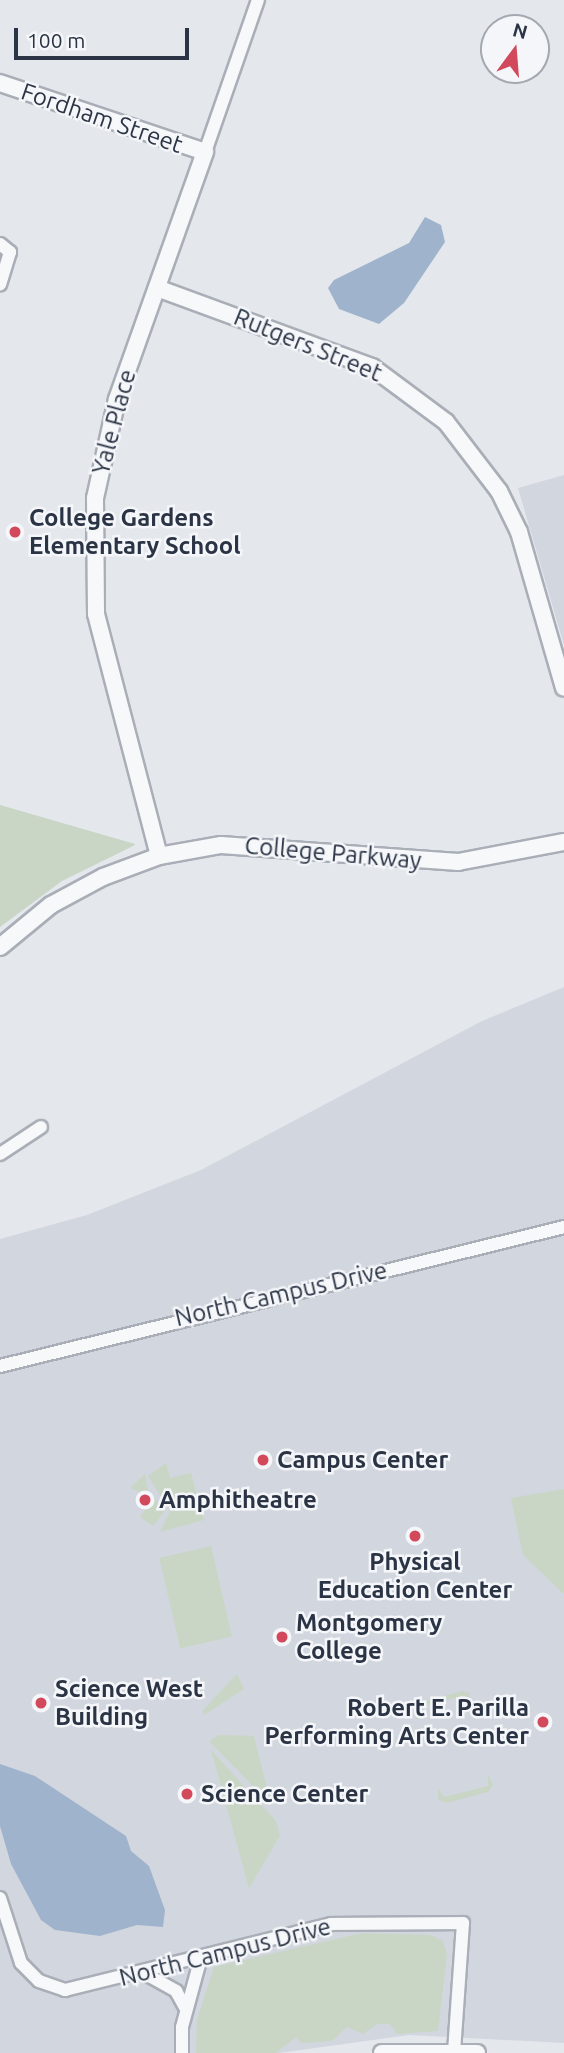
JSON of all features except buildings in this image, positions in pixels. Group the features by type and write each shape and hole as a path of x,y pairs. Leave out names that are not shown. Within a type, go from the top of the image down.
{"street":[{"name":"Yale Place","path":"159,856 105,662 92,558 103,447 258,0"},
{"name":"Fordham Street","path":"0,83 205,152"},
{"path":"0,244 10,252 0,285"},
{"name":"Rutgers Street","path":"157,288 372,367 446,422 499,491 519,532 564,688"},
{"name":"College Parkway","path":"0,947 51,905 159,856 221,845 289,845 458,862 564,842"},
{"path":"0,1154 41,1127"},
{"name":"North Campus Drive","path":"0,1366 564,1227"},
{"name":"North Campus Drive","path":"0,1898 15,1950 39,1981 80,1989 331,1924 463,1923 453,2051"},
{"path":"182,2053 186,2009 201,1957"},
{"path":"144,1973 176,1991 186,2009"},
{"path":"383,2053 477,2053"}],"shaded area":[{"path":"564,475 564,645 518,488"},
{"name":"Montgomery College","path":"564,987 564,2043 409,2035 279,2053 0,2053 0,1239 87,1215 201,1170 482,1021"}],"green space":[{"path":"0,805 135,845 62,881 0,927"},
{"path":"166,1463 170,1478 191,1473 204,1520 160,1532 170,1511 148,1476"},
{"path":"145,1474 148,1490 165,1511 153,1526 140,1517 147,1507 145,1495 130,1488"},
{"path":"564,1489 564,1594 523,1555 511,1498"},
{"path":"211,1546 232,1637 180,1649 159,1558"},
{"path":"237,1674 244,1689 204,1715 203,1710"},
{"path":"462,1691 469,1693 472,1707 464,1696 419,1707 422,1719 416,1719 415,1704"},
{"path":"219,1735 254,1736 271,1805 209,1741"},
{"path":"211,1750 276,1821 280,1836 249,1888"},
{"path":"488,1775 493,1785 488,1792 446,1803 438,1799 438,1789 444,1797 488,1786"},
{"path":"362,1933 430,1935 443,1941 447,1955 438,2031 397,2034 390,2024 377,2024 363,2034 347,2027 332,2041 301,2043 296,2037 276,2053 196,2053 197,2020 214,1967"}],"water":[{"path":"425,217 441,225 445,242 404,303 379,324 339,309 328,288 334,280 409,243"},
{"path":"0,1764 35,1776 126,1836 131,1851 149,1866 165,1910 163,1927 137,1925 100,1936 55,1930 41,1920 11,1864 0,1826"}],"place":[{"name":"College Gardens Elementary School","path":"15,532"},
{"name":"Campus Center","path":"263,1460"},
{"name":"Amphitheatre","path":"145,1500"},
{"name":"Physical Education Center","path":"415,1536"},
{"name":"Montgomery College","path":"282,1637"},
{"name":"Science West Building","path":"41,1703"},
{"name":"Robert E. Parilla Performing Arts Center","path":"543,1722"},
{"name":"Science Center","path":"187,1794"}]}
